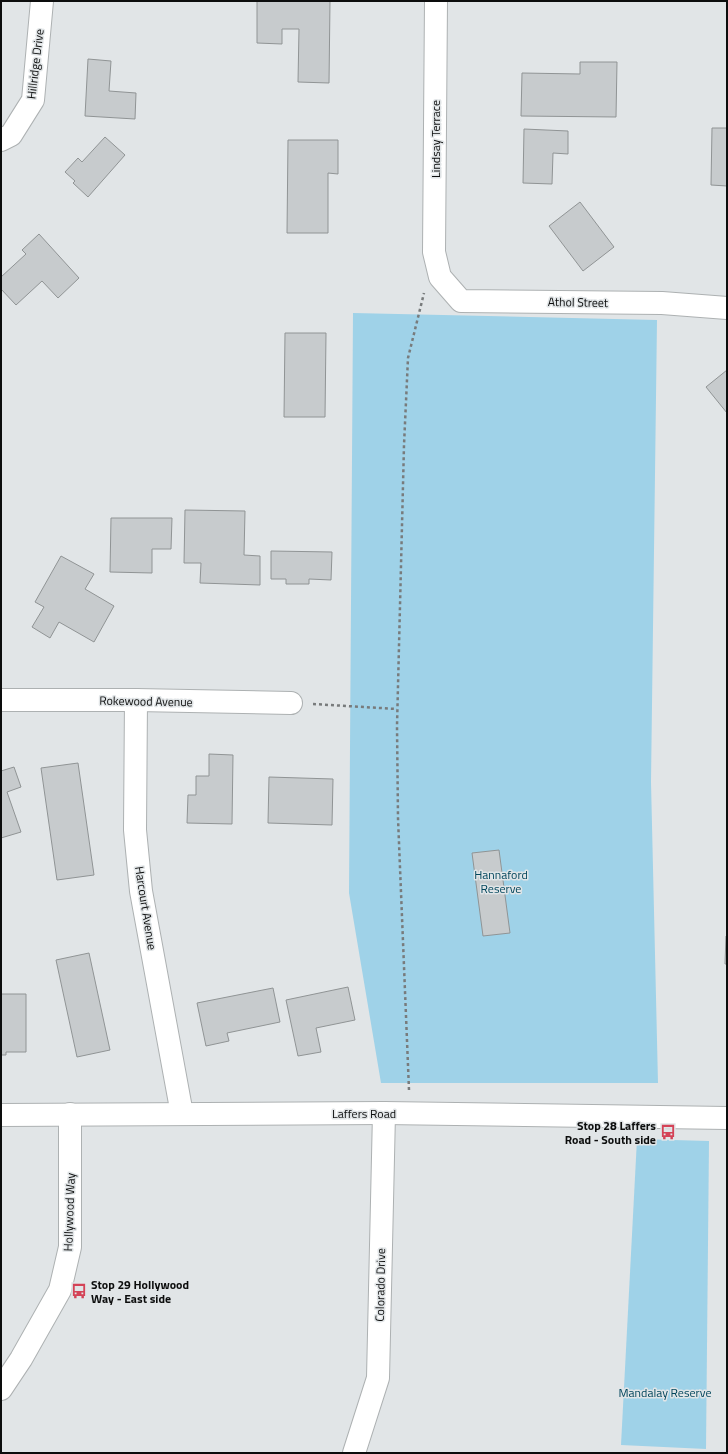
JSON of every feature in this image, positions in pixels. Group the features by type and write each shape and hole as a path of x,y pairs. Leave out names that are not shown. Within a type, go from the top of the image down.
{"street":[{"name":"Hillridge Drive","path":"1,140 11,135 33,100 42,1"},
{"name":"Lindsay Terrace","path":"436,1 434,252 440,277"},
{"name":"Athol Street","path":"440,277 461,301 662,303 727,308"},
{"name":"Rokewood Avenue","path":"1,700 136,700 291,703"},
{"name":"Harcourt Avenue","path":"136,700 135,830 141,891 182,1114"},
{"name":"Laffers Road","path":"1,1115 384,1113 727,1118"},
{"name":"Colorado Drive","path":"354,1453 378,1378 384,1113"},
{"name":"Hollywood Way","path":"1,1389 21,1359 60,1290 70,1247 70,1114"}],"path":[{"path":"408,1114 409,1089 398,818 397,709 404,445 408,358 426,286 440,277"},
{"path":"291,703 397,709"}],"green space":[{"name":"Hannaford Reserve","path":"353,313 657,320 651,782 658,1083 381,1083 349,893"},
{"name":"Mandalay Reserve","path":"637,1139 709,1141 706,1449 621,1445"}],"building":[{"path":"257,1 330,1 329,83 298,82 299,29 282,29 282,44 257,43"},
{"path":"88,59 111,61 109,91 136,93 135,119 85,116"},
{"path":"580,62 617,62 616,117 521,116 522,73 580,74"},
{"path":"712,128 727,128 727,186 711,185"},
{"path":"524,129 568,131 568,154 553,153 552,184 523,183"},
{"path":"105,137 125,155 88,197 73,183 75,181 65,172 78,158 82,162"},
{"path":"288,140 338,140 338,174 328,173 328,233 287,233"},
{"path":"580,202 614,247 583,271 549,226"},
{"path":"39,234 79,278 58,298 42,281 16,305 1,289 1,277 26,254 22,250"},
{"path":"285,333 326,333 325,417 284,417"},
{"path":"727,370 727,413 706,387"},
{"path":"185,510 245,511 244,555 260,556 260,585 200,583 201,563 184,563"},
{"path":"111,518 172,518 171,549 152,549 152,573 110,572"},
{"path":"271,551 332,552 331,580 309,579 309,584 286,584 286,579 271,579"},
{"path":"61,556 94,574 85,589 114,606 94,642 59,622 50,638 32,627 44,607 35,602"},
{"path":"209,754 233,755 232,824 187,823 188,795 196,795 196,776 209,776"},
{"path":"78,763 94,875 57,880 41,768"},
{"path":"14,767 21,787 7,792 21,832 1,838 1,771"},
{"path":"269,777 333,779 332,825 268,823"},
{"path":"499,850 510,933 483,936 472,853"},
{"path":"726,936 727,964 725,964"},
{"path":"89,953 110,1050 77,1057 56,960"},
{"path":"348,987 355,1020 316,1028 321,1052 298,1056 286,1000"},
{"path":"273,988 280,1022 227,1033 229,1041 206,1046 197,1003"},
{"path":"1,994 26,994 26,1052 6,1052 6,1055 1,1055"}],"place":[{"name":"Stop 28 Laffers Road - South side","path":"668,1132"},
{"name":"Stop 29 Hollywood Way - East side","path":"79,1291"}]}
